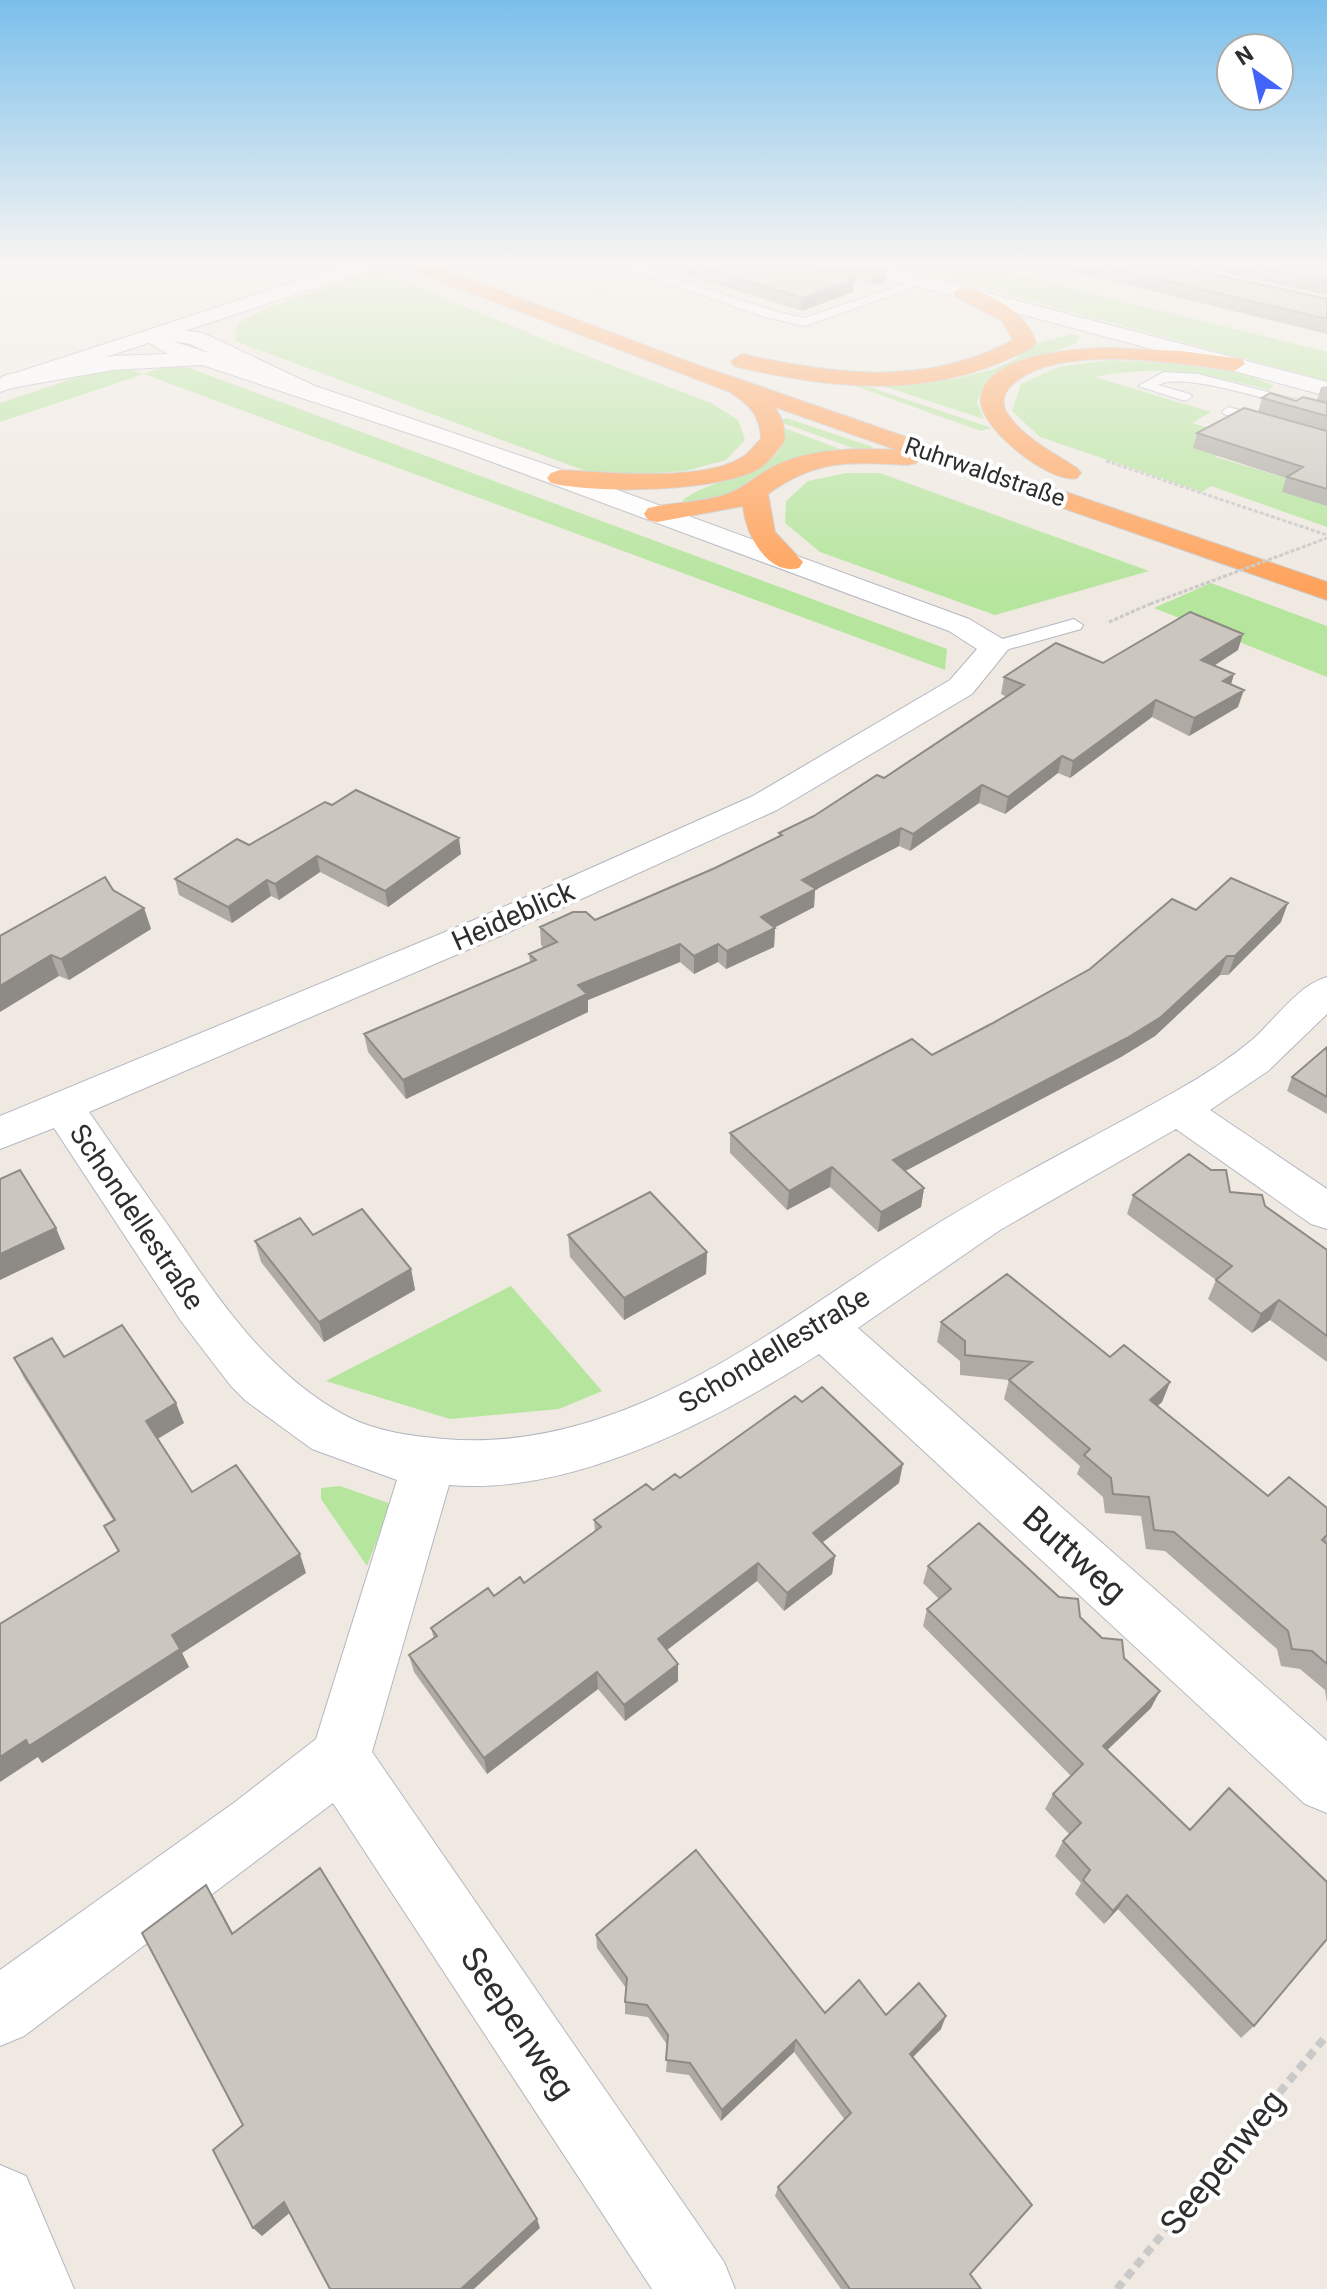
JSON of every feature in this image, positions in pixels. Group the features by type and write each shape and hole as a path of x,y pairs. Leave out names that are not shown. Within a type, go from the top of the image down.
{"highway":[{"path":"657,514 666,498 752,462 773,440 773,427 767,411 737,373"},
{"name":"Ruhrwaldstraße","path":"747,373 977,469 1327,591"},
{"name":"Ruhrwaldstraße","path":"754,373 864,403"},
{"path":"793,373 914,378 957,373"},
{"path":"1016,373 998,383 992,393 991,405 1012,432 1068,473"},
{"name":"Ruhrwaldstraße","path":"986,445 1098,483"},
{"path":"657,514 717,503 755,492 775,474 796,466 839,458 913,458 977,469"},
{"path":"560,478 663,482 722,474"},
{"path":"755,492 755,520 761,532 789,562"}],"street":[{"path":"6,383 37,373"},
{"path":"6,383 65,373"},
{"path":"265,373 959,625 995,647"},
{"path":"1266,373 1318,387"},
{"name":"Heideblick","path":"0,1133 501,922 765,803 961,687 995,647"},
{"name":"Schondellestraße","path":"62,1106 217,1336 265,1387 294,1409 352,1443 379,1454 429,1464 507,1464 567,1452 617,1436 730,1382 822,1326 941,1245 1073,1166 1177,1109 1252,1062 1327,990"},
{"path":"1177,1109 1327,1212"},
{"name":"Buttweg","path":"822,1326 1327,1782"},
{"path":"0,2012 257,1824 340,1758 429,1464"},
{"name":"Seepenweg","path":"340,1758 697,2289"},
{"path":"0,2202 36,2289"}],"lane":[{"path":"1185,397 1145,386 1164,376 1198,378 1327,412"},
{"path":"1260,413 1282,399 1318,387"},
{"path":"1234,408 1327,426"},
{"path":"1260,413 1327,440"},
{"path":"995,647 1074,625"}],"path":[{"path":"1012,432 1327,537"},
{"path":"1102,626 1150,604 1327,537"},
{"name":"Seepenweg","path":"1117,2289 1327,2035"}],"green space":[{"path":"91,373 202,373 947,649 945,670 144,374 0,422 0,403"},
{"path":"321,373 632,373 711,403 738,420 745,440 726,460 685,471 602,477"},
{"path":"979,373 1001,373 983,389 977,403 984,419 874,383 954,379"},
{"path":"1045,373 1119,373 1095,377 1211,412 1192,423 1222,432 1216,457 1299,482 1283,492 1327,506 1327,527 1211,486 1202,492 1040,437 1012,411 1021,384"},
{"path":"1182,373 1238,373 1274,386 1268,390 1225,379"},
{"path":"1297,373 1327,373 1327,381"},
{"path":"854,382 992,428 981,431 847,383"},
{"path":"786,418 873,449 864,452 780,422"},
{"path":"784,428 848,452 783,464 706,503 682,501 710,486 762,466 775,456 783,444"},
{"path":"847,473 880,473 1149,571 995,615 820,552 785,523 786,501 808,481"},
{"path":"1211,583 1327,626 1327,677 1154,608"},
{"path":"511,1286 602,1391 559,1409 450,1419 326,1381"},
{"path":"340,1486 391,1504 367,1566 321,1499 321,1488"}],"building":[{"path":"1270,393 1296,401 1303,397 1327,403 1327,416 1262,398"},
{"path":"1244,408 1327,431 1327,489 1287,477 1303,467 1197,433"},
{"path":"1190,612 1243,634 1201,660 1234,674 1223,681 1244,690 1194,718 1156,700 1073,761 1062,756 1008,797 982,785 913,834 901,828 802,880 816,889 761,917 775,928 727,951 718,944 694,956 680,944 578,985 587,994 403,1080 364,1034 536,960 529,954 557,942 540,927 573,912 586,912 595,920 715,868 782,835 779,833 814,816 877,775 884,778 1024,685 1004,677 1056,643 1103,663"},
{"path":"356,790 459,838 385,891 317,856 275,884 267,880 228,907 175,879 237,839 249,845 325,802 332,805"},
{"path":"105,877 113,890 144,908 61,959 51,955 0,986 0,936"},
{"path":"1231,878 1288,903 1235,956 1227,956 1161,1017 1127,1038 893,1160 924,1188 881,1212 832,1167 789,1191 730,1133 912,1039 932,1055 1090,969 1172,899 1196,910"},
{"path":"1327,1047 1327,1097 1292,1077"},
{"path":"1189,1154 1211,1170 1226,1170 1230,1192 1262,1195 1265,1206 1327,1250 1327,1336 1279,1300 1261,1314 1216,1280 1232,1266 1133,1195"},
{"path":"20,1170 56,1228 0,1254 0,1179"},
{"path":"650,1192 707,1252 624,1298 568,1235"},
{"path":"362,1209 411,1269 319,1322 255,1241 300,1218 313,1235"},
{"path":"1007,1274 1110,1357 1124,1345 1170,1382 1150,1400 1268,1496 1289,1477 1327,1508 1327,1535 1322,1540 1327,1544 1327,1664 1312,1651 1292,1649 1288,1631 1174,1532 1154,1530 1149,1497 1113,1494 1111,1478 1084,1455 1090,1449 1009,1380 1032,1362 965,1355 965,1341 941,1322"},
{"path":"122,1325 176,1403 146,1421 192,1492 236,1465 300,1554 172,1635 180,1649 29,1746 26,1740 0,1757 0,1624 119,1551 104,1526 115,1520 14,1358 52,1338 64,1357"},
{"path":"822,1387 903,1464 813,1533 835,1556 787,1593 758,1563 658,1639 678,1664 624,1705 597,1672 484,1758 409,1655 437,1636 431,1628 488,1588 494,1596 520,1577 524,1583 601,1527 594,1520 646,1484 653,1490 675,1474 680,1478 795,1396 802,1402"},
{"path":"979,1523 1059,1597 1078,1599 1080,1617 1102,1638 1122,1640 1124,1658 1160,1691 1103,1746 1190,1830 1229,1788 1327,1882 1327,1939 1254,2026 1127,1895 1113,1911 1083,1880 1090,1870 1063,1841 1081,1823 1053,1794 1083,1764 927,1609 951,1589 928,1566"},
{"path":"696,1850 825,2013 859,1980 886,2015 919,1983 946,2016 910,2054 1032,2205 970,2274 981,2289 850,2289 778,2187 851,2113 796,2040 722,2110 690,2063 666,2060 668,2035 647,2005 625,2002 627,1978 596,1935"},
{"path":"320,1868 537,2219 461,2289 330,2289 284,2202 253,2228 213,2150 243,2125 142,1933 206,1885 232,1934"}]}
